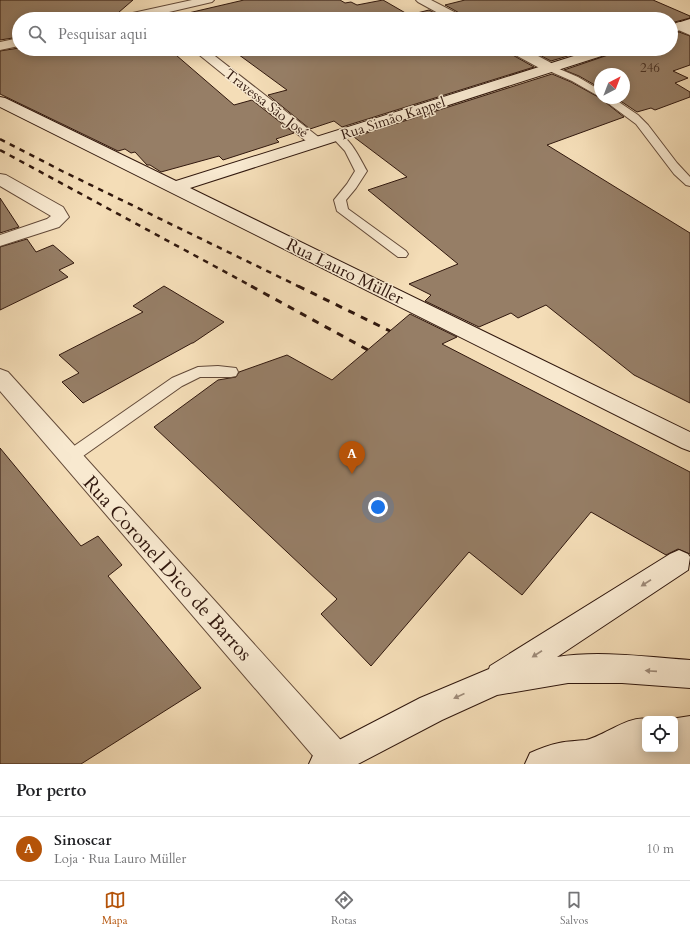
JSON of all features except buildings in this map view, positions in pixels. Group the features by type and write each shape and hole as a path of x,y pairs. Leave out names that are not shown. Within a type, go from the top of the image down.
{"street":[{"path":"169,12 208,0"},
{"path":"422,0 445,12"},
{"path":"142,4 151,12"},
{"path":"0,46 12,43"},
{"name":"Travessa São José","path":"207,56 316,142"},
{"path":"528,56 550,68"},
{"name":"Rua Simão Kappel","path":"176,187 587,56"},
{"name":"Rua Lauro Müller","path":"0,101 690,442"},
{"path":"0,179 57,211 60,217 54,223 0,241"},
{"name":"Rua Coronel Dico de Barros","path":"0,377 331,761"},
{"path":"331,761 431,709 495,681 678,562"},
{"path":"495,681 568,669 622,669 690,674"},
{"path":"678,733 690,732"},
{"path":"590,754 636,735 642,734"},
{"path":"541,764 555,759 590,754 690,763"}],"lane":[{"path":"550,68 575,79 594,90"},
{"path":"616,104 632,114 649,132 681,177 690,183"},
{"path":"336,136 350,150 361,171 352,186 340,200 343,211 402,254"},
{"path":"70,457 178,382 198,372 231,372"}],"railway":[{"path":"0,139 62,171 300,287"},
{"path":"0,150 253,287"},
{"path":"251,286 368,350"},
{"path":"298,286 390,331"}],"place":[{"name":"Sinoscar","path":"352,474"}]}
